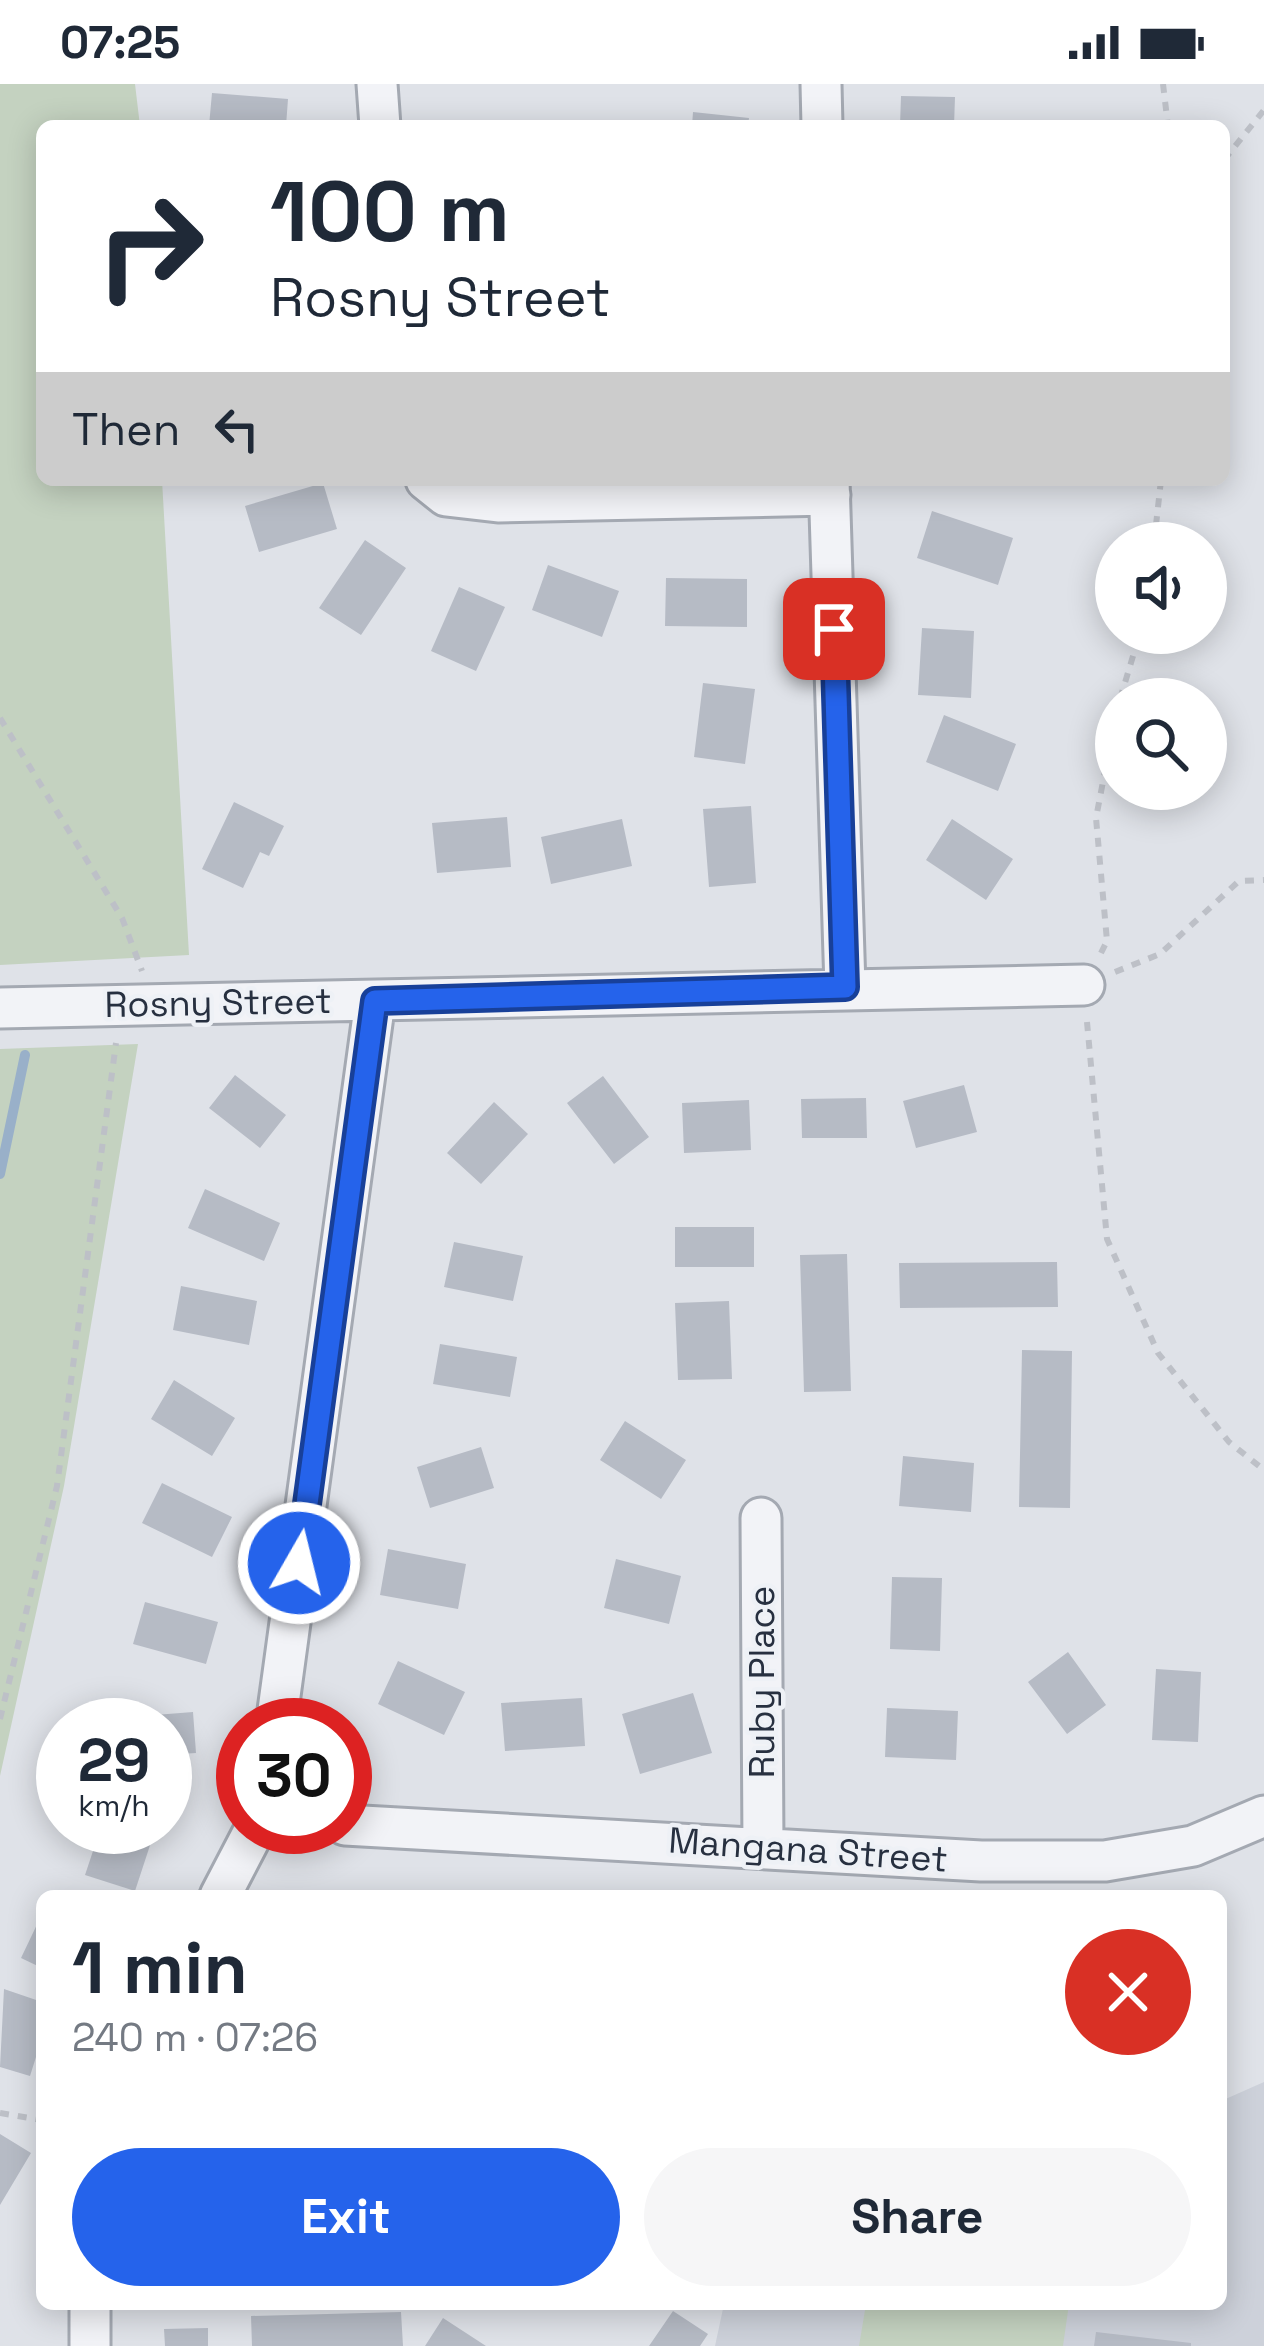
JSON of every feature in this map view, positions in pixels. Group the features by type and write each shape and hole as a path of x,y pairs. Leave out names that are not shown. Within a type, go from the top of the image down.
{"street":[{"path":"377,84 380,120"},
{"path":"821,84 822,120"},
{"path":"434,486 446,496 498,502 829,487 845,987"},
{"name":"Rosny Street","path":"0,1008 1084,985"},
{"path":"280,1698 375,1001"},
{"name":"Ruby Place","path":"761,1518 764,1846"},
{"name":"Mangana Street","path":"372,1826 981,1861 1105,1861 1192,1846 1264,1816"},
{"path":"223,1890 242,1854"},
{"path":"90,2310 90,2346"}],"path":[{"path":"1163,84 1167,120"},
{"path":"1230,152 1264,110"},
{"path":"1156,522 1160,486"},
{"path":"0,718 122,918 137,1003 57,1486 0,1719"},
{"path":"1098,810 1107,941 1084,985 1107,1239 1157,1353 1229,1442 1264,1470"},
{"path":"1084,985 1160,954 1239,880 1264,880"},
{"path":"0,2113 36,2119"}],"shaded area":[{"path":"1264,2082 1264,2346 715,2346 723,2310 1227,2310 1227,2098"}],"green space":[{"path":"0,84 135,84 139,120 36,120 36,486 162,486 189,955 0,965"},
{"path":"138,1044 64,1486 0,1776 0,1049"},
{"path":"865,2310 1068,2310 1063,2346 859,2346"}],"building":[{"path":"212,93 288,99 286,120 210,120"},
{"path":"901,96 955,97 954,120 900,120"},
{"path":"693,112 749,118 749,120 692,120"},
{"path":"324,486 337,529 259,552 245,506"},
{"path":"932,511 1013,538 998,585 917,558"},
{"path":"365,540 406,568 361,635 319,608"},
{"path":"548,565 619,591 602,637 532,610"},
{"path":"666,578 747,579 747,627 665,626"},
{"path":"459,587 505,607 476,671 431,651"},
{"path":"922,628 974,631 971,698 918,695"},
{"path":"703,683 755,689 745,764 694,757"},
{"path":"944,715 1016,744 998,791 926,762"},
{"path":"234,802 284,826 269,856 260,852 243,888 202,869"},
{"path":"751,806 756,883 709,887 703,809"},
{"path":"507,817 511,867 437,873 432,823"},
{"path":"622,819 632,866 551,884 541,837"},
{"path":"952,819 1013,859 986,900 926,860"},
{"path":"235,1075 286,1115 260,1148 209,1108"},
{"path":"603,1076 649,1137 614,1164 567,1103"},
{"path":"964,1085 977,1132 916,1148 903,1101"},
{"path":"866,1098 867,1138 802,1138 801,1099"},
{"path":"749,1100 751,1150 684,1153 682,1103"},
{"path":"494,1102 528,1134 481,1184 447,1153"},
{"path":"205,1189 280,1223 264,1261 188,1228"},
{"path":"675,1227 754,1227 754,1267 675,1267"},
{"path":"454,1242 523,1256 513,1301 444,1287"},
{"path":"847,1254 851,1391 804,1392 800,1255"},
{"path":"1057,1262 1058,1307 900,1308 899,1263"},
{"path":"181,1286 257,1301 249,1345 173,1330"},
{"path":"729,1301 732,1379 678,1380 675,1303"},
{"path":"440,1344 517,1357 510,1397 433,1384"},
{"path":"1022,1350 1072,1351 1070,1508 1019,1507"},
{"path":"174,1380 235,1418 212,1456 151,1419"},
{"path":"625,1421 686,1460 661,1499 600,1460"},
{"path":"481,1447 494,1488 430,1508 417,1467"},
{"path":"903,1456 974,1463 971,1512 899,1506"},
{"path":"162,1483 232,1517 212,1557 142,1523"},
{"path":"388,1549 466,1564 458,1609 380,1595"},
{"path":"616,1559 681,1576 669,1624 604,1608"},
{"path":"892,1577 942,1578 940,1651 890,1649"},
{"path":"145,1602 218,1622 206,1664 133,1644"},
{"path":"1068,1652 1106,1705 1067,1734 1028,1682"},
{"path":"398,1661 465,1692 444,1735 378,1704"},
{"path":"1156,1669 1201,1672 1198,1742 1152,1740"},
{"path":"693,1693 712,1753 640,1774 622,1714"},
{"path":"582,1698 585,1746 505,1751 501,1703"},
{"path":"887,1708 958,1711 956,1760 885,1757"},
{"path":"192,1712 196,1753 192,1753"},
{"path":"92,1854 147,1854 132,1890 85,1875"},
{"path":"36,1927 36,1965 21,1958"},
{"path":"4,1989 36,2000 36,2057 30,2076 0,2067"},
{"path":"0,2134 31,2153 0,2205"},
{"path":"673,2311 708,2334 700,2346 649,2346"},
{"path":"401,2312 403,2346 252,2346 251,2316"},
{"path":"443,2318 486,2346 425,2346"},
{"path":"208,2328 208,2346 165,2346 164,2329"},
{"path":"1096,2332 1191,2343 1191,2346 1094,2346"}],"waterway":[{"path":"0,1174 25,1055"}],"route":[{"path":"299,1563 375,1001 845,987 834,629"}]}
